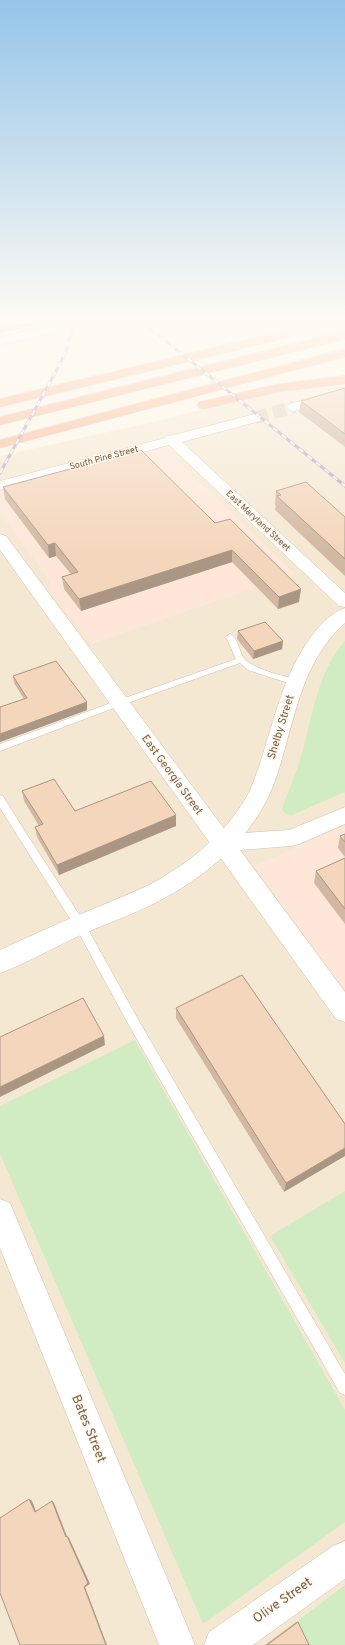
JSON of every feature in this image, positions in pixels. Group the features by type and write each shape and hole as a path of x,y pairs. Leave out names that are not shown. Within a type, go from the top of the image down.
{"highway":[{"path":"0,422 84,401"},
{"path":"0,444 164,401"},
{"path":"0,448 98,429 222,401"}],"main road":[{"name":"Shelby Street","path":"0,962 80,925 144,898 165,887 193,869 233,832 253,805 265,780 294,682 308,654 317,641 345,614"}],"street":[{"path":"294,407 310,401"},
{"name":"South Pine Street","path":"0,486 171,439 255,418"},
{"name":"East Maryland Street","path":"171,439 345,602"},
{"name":"East Georgia Street","path":"0,539 345,1011"},
{"path":"222,843 291,838 345,815"},
{"name":"Bates Street","path":"0,1213 177,1645"},
{"name":"Olive Street","path":"222,1645 345,1558"}],"lane":[{"path":"230,637 241,660 251,668 294,682"},
{"path":"0,748 119,703 241,660"},
{"path":"0,799 80,925 139,1032 345,1388"}],"shaded area":[{"path":"239,401 345,401 345,1645 0,1645 0,456 153,422"},
{"path":"284,401 345,401 345,447"},
{"path":"162,446 295,574 91,644 52,592 49,580 0,512 0,490"},
{"path":"345,826 345,989 254,866"}],"green space":[{"path":"345,641 345,792 292,815 286,814 282,809 301,757 321,681 335,654"},
{"path":"135,1040 345,1410 345,1522 203,1624 0,1154 0,1106"},
{"path":"345,1191 345,1363 270,1236"},
{"path":"345,1585 345,1645 307,1645 296,1622"}],"building":[{"path":"301,401 345,401 345,434"},
{"path":"141,450 215,523 230,519 301,589 279,597 232,550 79,599 62,577 78,572 55,543 48,545 3,487"},
{"path":"306,482 345,517 345,559 277,496 281,495 276,491"},
{"path":"265,622 283,641 254,651 238,631"},
{"path":"56,661 87,702 0,734 0,707 27,698 13,676"},
{"path":"54,779 75,811 151,781 176,815 57,865 35,827 43,824 22,791"},
{"path":"345,834 345,842 340,836"},
{"path":"345,858 345,909 316,871"},
{"path":"242,975 345,1124 345,1148 286,1183 176,1008"},
{"path":"83,998 104,1036 0,1087 0,1037"},
{"path":"29,1499 35,1512 52,1501 66,1537 67,1536 88,1583 84,1587 106,1645 20,1645 0,1593 0,1518"},
{"path":"298,1622 309,1645 267,1645"}],"tunnel":[{"path":"255,418 294,407"}],"railway":[{"path":"0,473 40,401"},
{"path":"240,401 344,485"}]}
